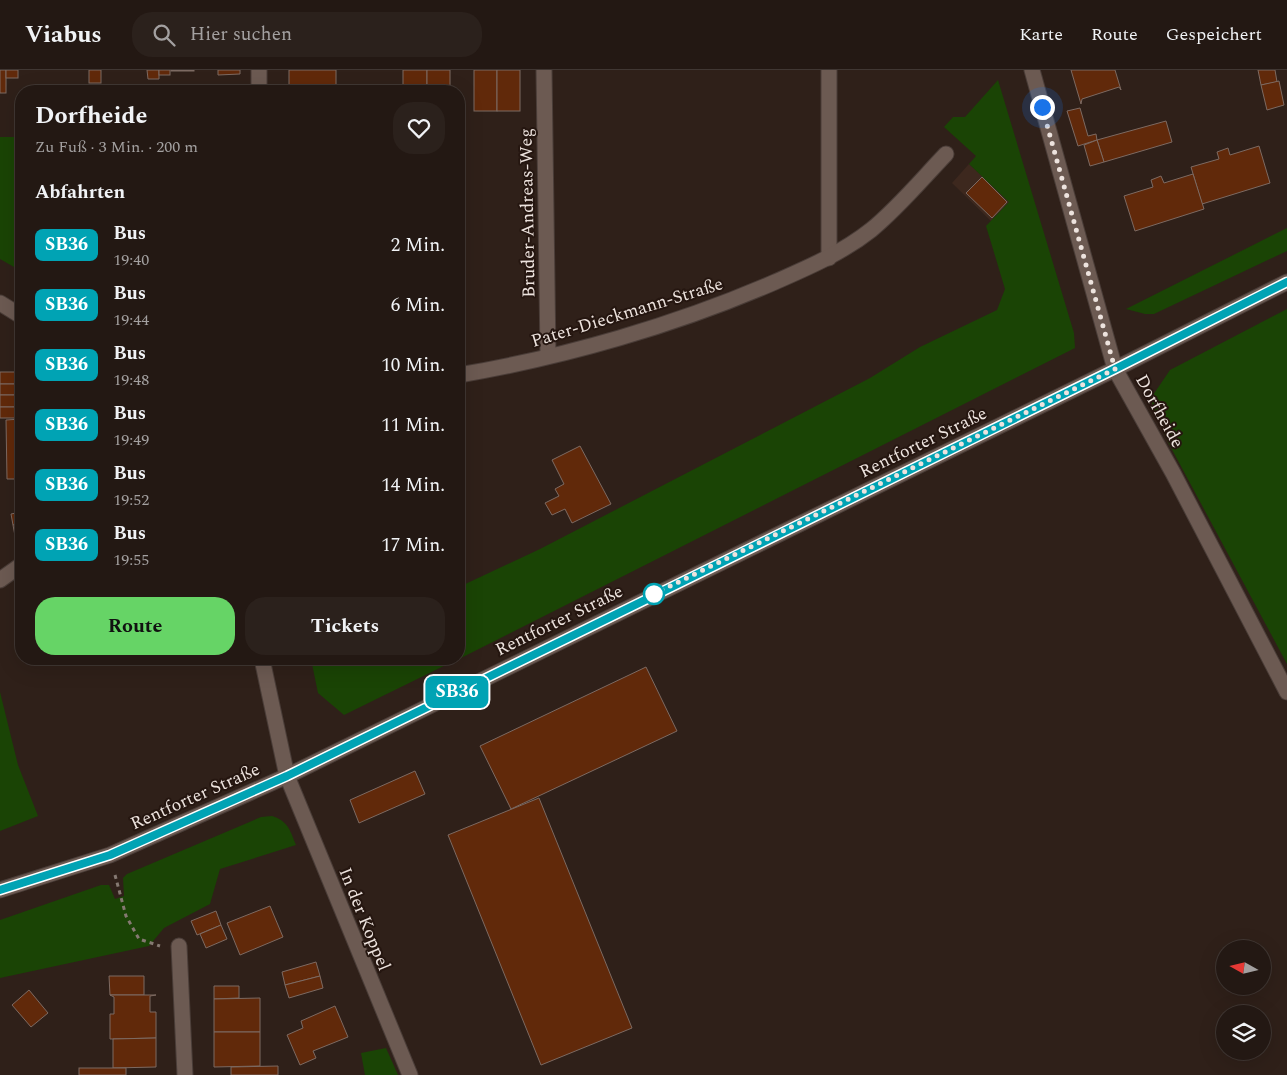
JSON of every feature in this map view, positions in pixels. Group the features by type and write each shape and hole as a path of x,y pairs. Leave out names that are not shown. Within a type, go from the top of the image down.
{"street":[{"path":"259,70 259,85"},
{"name":"Bruder-Andreas-Weg","path":"544,70 548,356"},
{"path":"829,70 829,258"},
{"name":"Dorfheide","path":"1032,70 1115,369 1173,473 1287,692"},
{"name":"Pater-Dieckmann-Straße","path":"465,374 511,366 656,327 731,301 829,258 872,229 946,154"},
{"name":"Rentforter Straße","path":"0,890 110,855 287,776 1115,369 1287,282"},
{"path":"0,303 15,312"},
{"path":"0,580 15,569"},
{"name":"In der Koppel","path":"263,665 287,776 410,1075"},
{"path":"179,950 185,1075"}],"path":[{"path":"110,855 126,916 139,939 179,950"}],"shaded area":[{"path":"969,164 1010,202 991,221 952,183"}],"green space":[{"path":"998,80 1074,333 1075,348 465,656 465,584 540,549 870,378 920,347 997,310 1005,289 986,226 1009,202 969,164 976,156 944,127 953,117 965,117"},
{"path":"0,137 15,137 15,268 0,259"},
{"path":"1287,228 1287,251 1154,314 1145,314 1126,309"},
{"path":"1287,309 1287,664 1168,442 1152,406 1153,395 1170,370"},
{"path":"312,665 446,665 344,715 318,693"},
{"path":"0,692 18,765 38,816 0,831"},
{"path":"272,816 285,823 296,845 220,869 210,904 164,928 149,946 0,978 0,920 101,885 109,885 115,899 124,896 123,878 127,874 261,817"},
{"path":"386,1048 398,1075 365,1075 361,1053"}],"building":[{"path":"0,70 6,70 6,93 0,93"},
{"path":"6,70 18,70 18,78 6,78"},
{"path":"89,70 101,70 101,83 89,83"},
{"path":"147,70 159,70 159,79 148,79"},
{"path":"159,70 170,70 170,75 159,75"},
{"path":"194,70 194,71 171,71"},
{"path":"218,70 240,70 240,74 218,75"},
{"path":"289,70 336,70 336,85 289,85"},
{"path":"403,70 427,70 427,85 403,85"},
{"path":"427,70 450,70 450,85 427,85"},
{"path":"474,70 497,70 497,111 474,111"},
{"path":"497,70 520,70 520,111 497,111"},
{"path":"1071,70 1115,70 1121,90 1119,87 1082,99 1081,104"},
{"path":"1258,70 1275,70 1277,82 1261,85"},
{"path":"1279,81 1284,105 1267,110 1261,85"},
{"path":"1080,108 1088,136 1096,134 1097,140 1078,146 1067,111"},
{"path":"1166,121 1172,142 1104,162 1097,140"},
{"path":"1097,140 1104,162 1090,166 1084,145"},
{"path":"1259,146 1270,183 1202,204 1191,167 1219,159 1217,152 1228,148 1230,155"},
{"path":"1193,174 1204,209 1135,231 1124,196 1153,187 1151,180 1161,176 1164,183"},
{"path":"982,177 1007,202 992,218 966,193"},
{"path":"0,372 15,372 15,384 0,384"},
{"path":"0,384 15,384 15,395 0,395"},
{"path":"0,395 15,395 15,407 0,407"},
{"path":"0,407 15,407 15,418 0,418"},
{"path":"15,419 15,479 7,479 6,420"},
{"path":"580,446 611,504 572,523 565,509 552,515 545,503 559,496 555,489 564,484 552,460"},
{"path":"15,513 15,524 13,525 11,514"},
{"path":"646,667 677,731 511,809 480,746"},
{"path":"415,771 425,794 359,823 350,800"},
{"path":"539,798 632,1028 541,1065 448,835"},
{"path":"270,906 283,937 240,955 227,923"},
{"path":"216,911 221,925 197,935 191,921"},
{"path":"221,925 227,939 206,948 200,934"},
{"path":"316,962 320,976 285,985 282,972"},
{"path":"109,976 144,976 144,995 110,995"},
{"path":"320,976 323,988 289,998 285,985"},
{"path":"214,986 239,986 239,998 214,999"},
{"path":"29,990 48,1013 31,1027 12,1005"},
{"path":"110,995 156,995 150,996 150,1012 156,1012 156,1038 110,1039 110,1014 114,1014 114,997"},
{"path":"260,998 260,1032 214,1032 214,999"},
{"path":"335,1006 348,1037 313,1051 316,1058 300,1065 287,1035 303,1028 301,1021"},
{"path":"214,1032 260,1032 260,1066 214,1067"},
{"path":"156,1038 156,1067 113,1068 113,1039"},
{"path":"278,1066 278,1075 231,1075 231,1067"},
{"path":"79,1068 126,1068 126,1075 79,1075"}],"bus line":[{"name":"SB36","path":"0,890 110,855 287,776 615,613 1115,369 1287,282"}],"route":[{"path":"654,594 1115,369 1042,107"}]}
